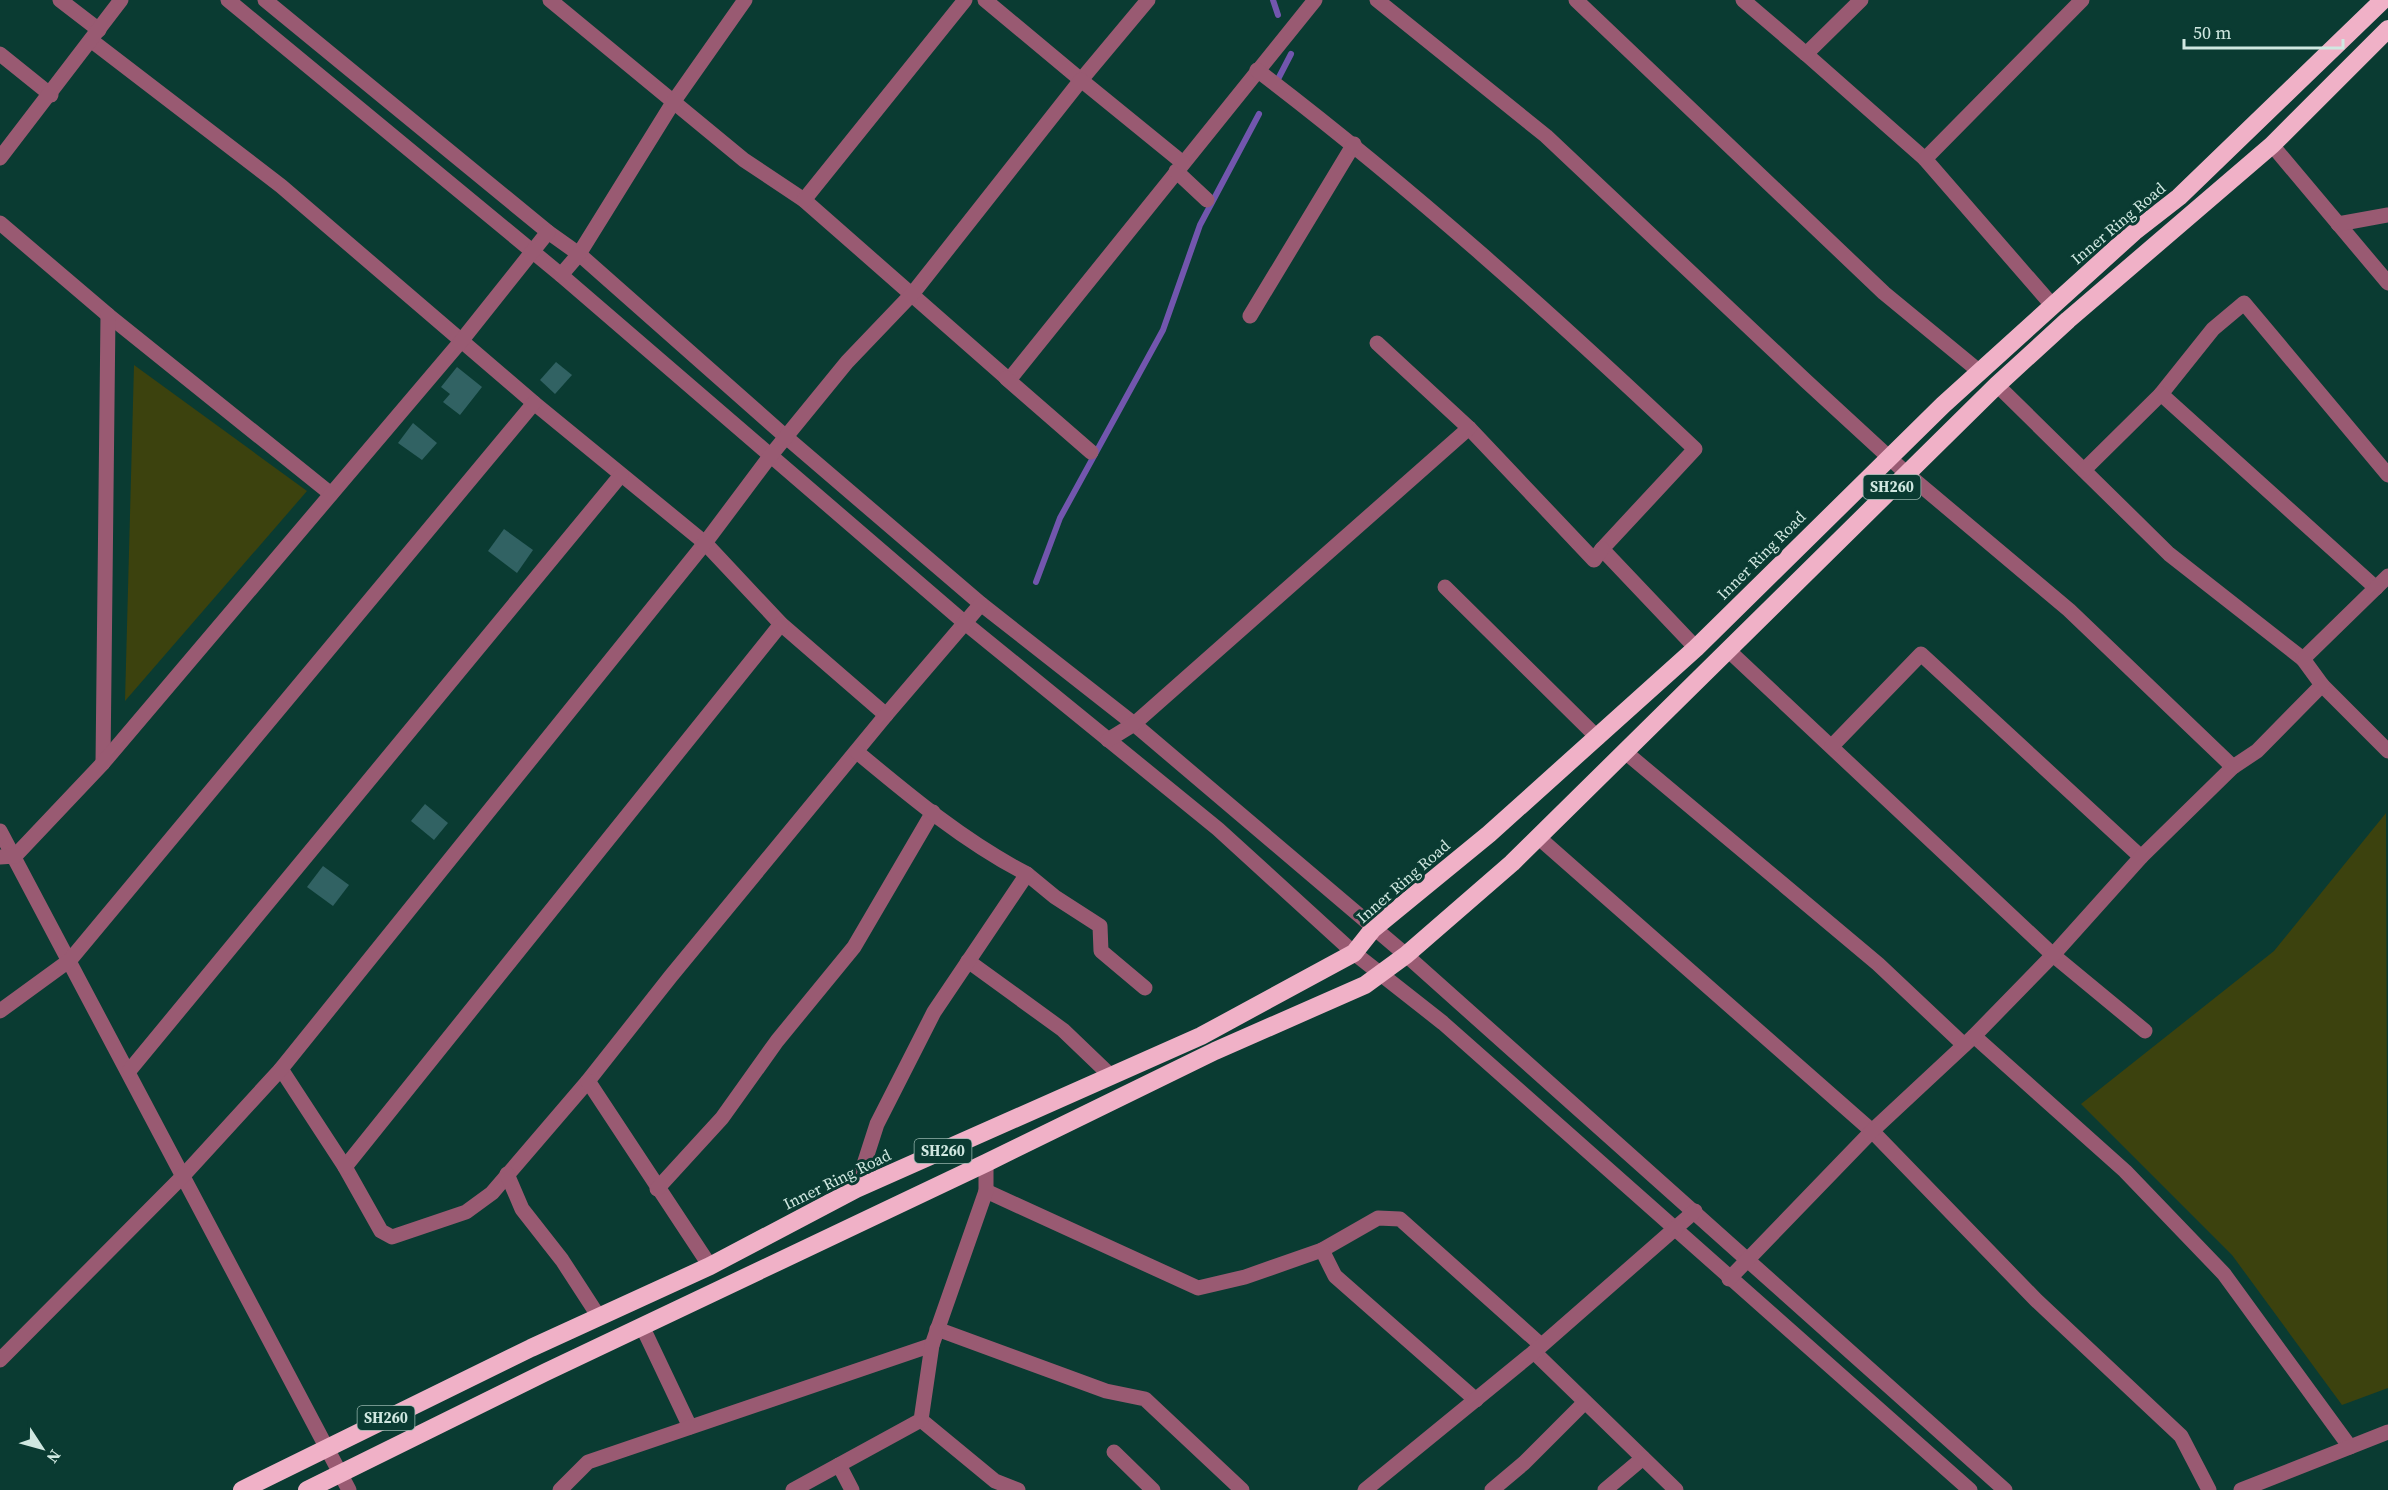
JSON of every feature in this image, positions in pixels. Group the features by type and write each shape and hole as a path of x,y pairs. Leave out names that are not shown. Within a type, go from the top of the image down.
{"highway":[{"name":"Inner Ring Road","path":"243,1490 531,1347 710,1266 856,1188 1201,1036 1354,952 1373,929 1489,834 1696,648 1890,456 2052,305 2134,232 2179,197 2383,0"},
{"name":"SH260","path":"1406,955 1538,837 1906,472 1997,385 2068,320 2272,145 2388,29"},
{"path":"307,1490 642,1326 986,1163 1215,1051 1365,985 1406,955"}],"street":[{"path":"60,0 95,36 281,186 534,403 705,543 781,624 886,715"},
{"path":"0,158 51,95 121,0"},
{"path":"228,0 561,275 965,623 1218,829 1354,952 1443,1023 1676,1228 1729,1279 1970,1490"},
{"path":"265,0 548,232 579,254 786,437 981,604 1134,724 1406,955 2005,1490"},
{"path":"550,0 744,160 804,200 913,293 1091,452"},
{"path":"561,275 579,254 674,101 746,0"},
{"path":"804,200 965,0"},
{"path":"985,0 1081,80 1179,167 1207,200"},
{"path":"0,1360 182,1177 281,1070 705,543 771,455 847,362 913,293 1081,80 1148,0"},
{"path":"1006,378 1009,380 1257,69 1315,0"},
{"path":"1377,0 1546,136 1740,320 1906,472 2069,610 2234,767"},
{"path":"1576,0 1884,293 1980,372"},
{"path":"1743,0 1925,159 2052,305"},
{"path":"1806,54 1861,0"},
{"path":"1925,159 2082,0"},
{"path":"0,54 51,95"},
{"path":"1257,69 1354,144 1537,301 1695,448 1594,560 1469,428 1377,343"},
{"path":"1250,316 1354,144"},
{"path":"2272,145 2388,283"},
{"path":"2338,224 2388,215"},
{"path":"0,224 108,315 331,494"},
{"path":"8,856 103,763 462,340 548,232"},
{"path":"2084,470 2161,394 2213,329 2244,303 2388,475"},
{"path":"103,763 108,315"},
{"path":"1997,385 2169,554 2303,659 2322,685 2388,751"},
{"path":"2161,394 2376,588"},
{"path":"0,1011 70,960 534,403"},
{"path":"1108,740 1134,724 1469,428"},
{"path":"129,1071 621,475"},
{"path":"1602,549 1696,648"},
{"path":"2303,659 2388,576"},
{"path":"1445,587 1598,738"},
{"path":"281,1070 345,1167 381,1231 392,1237 466,1212 492,1193 588,1081 670,976 981,604"},
{"path":"345,1167 781,624"},
{"path":"1728,650 2053,955 2145,1031"},
{"path":"1832,746 1921,654 2141,857"},
{"path":"1729,1279 1872,1131 1969,1041 2053,955 2141,857 2234,767 2257,751 2322,685"},
{"path":"1624,751 2125,1171 2224,1274 2350,1447"},
{"path":"857,752 989,855 1027,874 1055,897 1100,926 1101,951 1145,988"},
{"path":"657,1189 722,1118 777,1041 854,947 933,812"},
{"path":"0,831 8,856 70,960 182,1177 349,1490"},
{"path":"1538,837 1872,1131 2036,1300 2181,1436 2209,1490"},
{"path":"856,1188 877,1124 934,1012 1027,874"},
{"path":"968,962 1063,1029 1111,1076"},
{"path":"588,1081 657,1189 710,1266"},
{"path":"921,1420 932,1345 986,1191 986,1163"},
{"path":"507,1174 522,1209 562,1260 599,1317"},
{"path":"986,1191 1198,1288 1245,1277 1322,1250 1377,1218 1400,1220 1538,1349 1585,1401 1676,1490"},
{"path":"1365,1490 1538,1349 1695,1211"},
{"path":"1322,1250 1335,1276 1476,1400"},
{"path":"642,1326 690,1427"},
{"path":"937,1329 1106,1391 1145,1399 1242,1490"},
{"path":"560,1490 588,1462 932,1345"},
{"path":"1492,1490 1524,1463 1585,1401"},
{"path":"793,1490 921,1420"},
{"path":"921,1420 995,1480 1018,1490"},
{"path":"2247,1489 2388,1432"},
{"path":"1114,1452 1153,1490"},
{"path":"1605,1490 1643,1458"},
{"path":"839,1465 852,1490"}],"green space":[{"path":"134,365 307,491 125,701"},
{"path":"2386,813 2388,1388 2342,1405 2232,1255 2081,1104 2274,951"}],"building":[{"path":"556,362 572,375 555,394 540,380"},
{"path":"457,367 482,387 460,415 443,402 450,394 441,387"},
{"path":"413,423 437,443 422,460 398,443"},
{"path":"504,529 533,550 517,573 488,551"},
{"path":"425,804 448,823 434,840 411,821"},
{"path":"323,866 349,885 333,906 307,887"}],"waterway":[{"path":"1273,0 1278,15"},
{"path":"1276,83 1291,54"},
{"path":"1036,582 1060,518 1163,330 1200,225 1259,114"}]}
